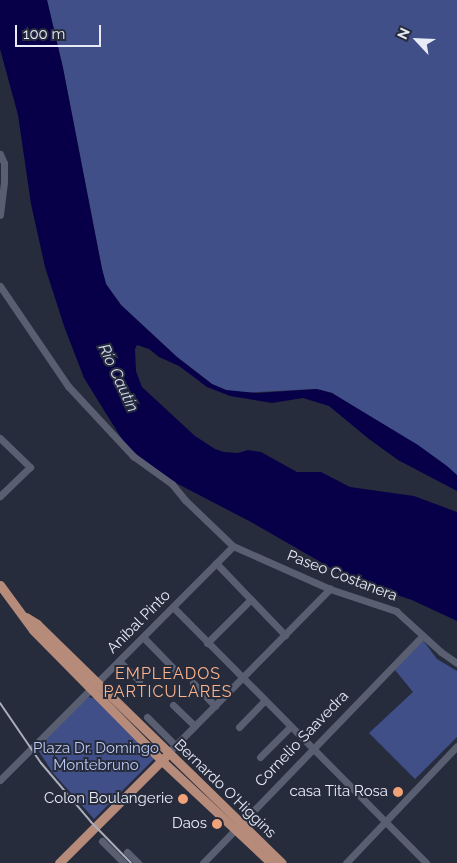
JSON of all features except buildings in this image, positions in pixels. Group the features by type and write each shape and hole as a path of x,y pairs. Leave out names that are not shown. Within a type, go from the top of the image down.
{"main road":[{"name":"Bernardo O'Higgins","path":"0,585 18,612 94,686 168,753 271,863"},
{"name":"Bernardo O'Higgins","path":"94,686 161,760 282,863"},
{"path":"60,863 168,753"}],"street":[{"path":"0,154 4,163 4,182 0,215"},
{"name":"Paseo Costanera","path":"0,286 68,386 133,456 172,484 185,500 233,546 330,589 396,611 422,636 457,663"},
{"path":"0,438 30,467 0,496"},
{"name":"Aníbal Pinto","path":"0,780 233,546"},
{"path":"216,563 285,635"},
{"path":"168,753 330,589"},
{"path":"207,643 250,599"},
{"path":"172,607 426,863"},
{"name":"Cornelio Saavedra","path":"203,863 422,636"},
{"path":"142,637 178,673"},
{"path":"119,661 139,680"},
{"path":"192,683 215,706"},
{"path":"239,727 264,701"},
{"path":"173,704 195,726"},
{"path":"147,717 176,746"},
{"path":"260,757 290,727"},
{"path":"346,863 457,746"},
{"path":"102,840 124,863"},
{"path":"126,852 138,863"}],"green space":[{"path":"47,0 457,0 457,475 435,458 332,393 314,389 242,393 226,390 212,384 177,357 121,305 106,284 102,269 63,68"},
{"path":"422,639 437,659 457,671 457,737 415,779 369,733 413,692 395,670"},
{"name":"Plaza Dr. Domingo Montebruno","path":"88,697 97,699 153,754 154,759 94,819 53,773 36,747"}],"water":[{"name":"Río Cautín","path":"0,0 47,0 63,68 102,269 106,284 121,305 177,357 212,384 226,390 257,393 317,389 332,393 418,445 447,466 457,475 457,491 398,460 329,406 303,398 272,403 230,396 207,387 179,366 159,357 149,349 137,345 135,349 136,371 142,387 195,436 215,449 238,453 248,450 261,452 297,472 321,472 350,487 414,496 457,512 457,621 412,600 372,587 338,572 251,522 176,483 143,460 125,444 84,378 64,326 45,267 31,204 18,115 0,49"}],"railway":[{"path":"0,703 41,763 91,822 131,863"}],"place":[{"name":"casa Tita Rosa","path":"398,792"},
{"name":"Colon Boulangerie","path":"183,799"},
{"name":"Daos","path":"217,824"}],"district":[{"name":"EMPLEADOS PARTICULARES","path":"168,683"}]}
